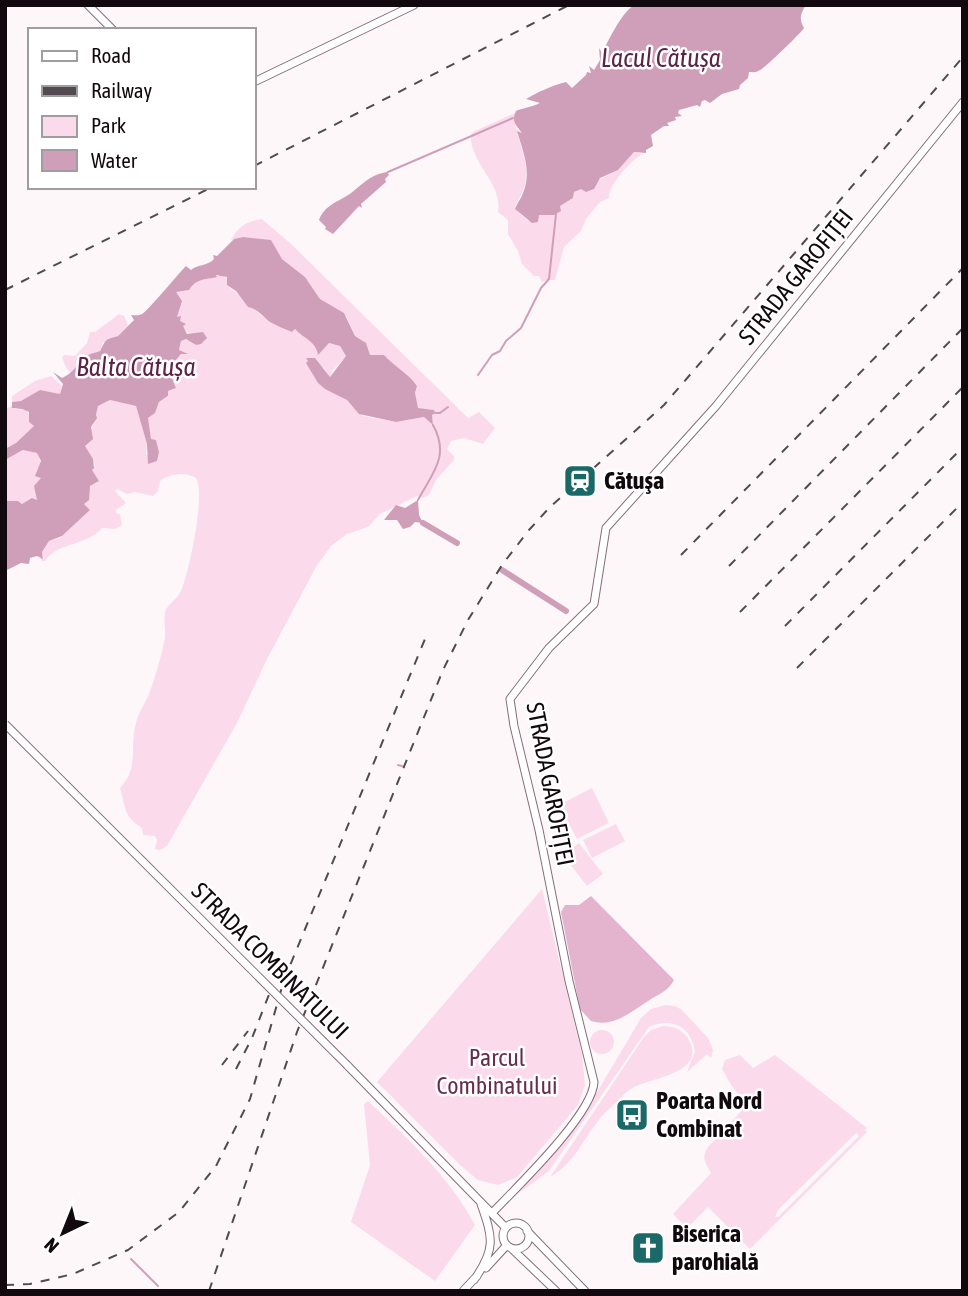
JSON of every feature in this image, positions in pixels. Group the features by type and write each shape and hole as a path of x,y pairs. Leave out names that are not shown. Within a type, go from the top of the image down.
{"street":[{"path":"88,5 111,28"},
{"path":"96,12 104,5"},
{"path":"256,81 414,5"},
{"name":"STRADA GAROFIȚEI","path":"492,1213 583,1111 594,1091 566,971 540,830 514,726 510,699 550,648 594,604 606,528 716,406 963,102"},
{"name":"STRADA COMBINATULUI","path":"5,724 347,1065 506,1228"},
{"path":"474,1280 492,1247 479,1200"},
{"path":"555,1291 508,1247 503,1239 506,1228 516,1223 523,1226 585,1291"},
{"path":"508,1247 518,1249 524,1245 528,1239 527,1231"},
{"path":"463,1291 508,1247"}],"green space":[{"path":"515,113 515,127 522,134 517,132 525,161 526,177 515,206 528,221 538,215 556,214 560,206 573,198 574,192 618,170 634,152 642,154 621,174 612,186 609,198 600,202 586,219 581,231 564,247 555,280 542,282 539,276 534,276 522,264 508,234 508,220 498,212 496,192 472,144 471,134 475,131"},
{"path":"262,219 290,243 468,418 479,412 495,428 483,444 464,438 451,441 447,449 454,456 454,460 436,480 429,495 422,498 417,496 380,514 368,527 347,534 331,546 316,567 267,659 237,723 167,846 160,850 155,849 155,836 143,835 142,828 128,815 120,788 130,772 137,719 149,694 161,656 165,639 165,612 181,591 188,568 198,515 199,486 196,478 182,474 160,481 158,491 153,496 135,492 127,494 117,489 115,491 126,503 116,510 116,513 120,514 122,525 115,529 102,528 89,538 57,550 42,561 40,557 44,559 42,552 49,541 60,538 90,510 84,504 90,486 99,481 91,470 95,465 84,446 94,424 98,406 110,400 136,406 147,444 146,455 159,452 156,440 151,440 148,418 155,413 159,402 168,397 168,391 176,388 171,376 179,368 174,364 176,358 184,353 179,350 181,341 186,339 196,345 205,341 198,333 190,334 183,328 177,317 180,307 176,292 189,290 194,282 221,275 229,279 227,285 262,316 292,332 295,329 310,339 317,350 329,343 340,346 346,356 332,371 330,378 324,368 306,358 325,389 341,395 363,416 396,422 424,417 433,423 431,409 421,410 415,402 417,386 384,355 370,355 363,341 355,336 347,317 320,299 305,277 282,259 271,241 243,237 231,240 244,225"},
{"path":"119,314 124,316 128,325 118,336 103,343 100,351 71,373 62,358 64,355 75,356 87,343 90,332 95,332"},
{"path":"51,376 62,386 60,394 44,391 12,402 12,396 35,381"},
{"path":"12,406 14,409 26,410 29,422 35,426 5,449 5,409"},
{"path":"24,450 37,453 41,476 37,500 22,504 18,501 7,501 5,460"},
{"path":"592,788 609,823 577,839 559,805"},
{"path":"616,824 625,841 592,858 583,840"},
{"path":"579,843 603,874 587,886 563,855"},
{"name":"Parcul Combinatului","path":"542,889 582,1055 585,1085 578,1105 517,1177 498,1185 478,1180 460,1165 377,1082"},
{"path":"666,1005 682,1010 708,1038 713,1050 711,1058 707,1054 687,1072 695,1051 689,1035 679,1026 672,1024 649,1027 549,1171 519,1193 583,1116 641,1018 651,1009"},
{"path":"663,1026 676,1028 685,1034 692,1049 691,1058 676,1072 627,1092 601,1117 568,1163 550,1177 644,1037 651,1030"},
{"path":"602,1030 611,1033 614,1042 611,1051 602,1054 593,1051 590,1042 593,1033"},
{"path":"740,1055 753,1068 775,1055 867,1128 867,1132 750,1249 708,1207 687,1228 673,1214 711,1173 704,1157 708,1147 747,1105 722,1069 725,1060","holes":["856,1133 859,1136 778,1217 775,1217 778,1210"]},
{"path":"368,1101 440,1174 475,1225 435,1281 351,1222 370,1165 364,1104"}],"shaded area":[{"path":"591,896 674,980 669,987 621,1018 599,1023 591,1021 580,1009 561,912 565,905 579,905"}],"water":[{"name":"Lacul Cătușa","path":"634,5 806,5 801,16 804,28 763,68 749,72 748,78 739,89 722,94 710,103 702,101 700,107 697,105 679,110 678,113 682,116 675,117 676,120 667,123 669,126 664,126 651,135 653,146 646,150 646,153 634,152 618,170 600,178 594,189 574,192 573,198 560,206 561,211 554,215 539,215 538,222 532,223 515,209 527,177 526,162 517,131 522,133 514,121 516,111 540,103 526,99 535,94 566,82 572,88 587,72 591,73 589,66 594,70 600,60 599,48 602,53 620,21"},
{"path":"387,172 389,175 385,179 386,182 361,204 362,208 359,206 333,234 325,229 319,220 326,209 368,179"},
{"name":"Balta Cătușa","path":"243,237 271,240 282,259 305,277 320,299 344,313 355,336 366,343 370,355 384,355 414,382 417,386 415,393 418,408 434,410 433,425 424,417 396,422 359,414 347,400 318,383 306,363 306,358 315,358 330,377 346,356 340,346 329,343 318,355 312,343 295,329 292,332 275,325 248,307 236,291 227,285 227,277 216,275 217,277 198,281 189,290 176,292 182,301 177,317 181,316 180,321 186,324 183,326 187,334 203,332 207,338 196,345 186,339 181,341 179,350 188,354 181,354 174,362 181,370 171,376 176,388 168,391 168,396 159,402 155,413 148,418 151,439 156,440 159,452 157,461 148,464 147,444 136,406 110,400 98,406 97,418 91,427 93,439 85,446 93,459 92,470 99,481 90,486 89,500 84,504 90,510 62,536 49,541 42,552 43,559 37,556 30,558 29,564 21,563 5,571 5,501 18,501 22,504 32,498 37,500 34,486 41,478 35,476 41,461 37,453 23,450 5,460 5,449 16,443 34,426 29,422 29,412 12,408 12,402 21,401 40,390 60,394 63,384 53,372 62,378 69,374 86,357 100,351 107,340 118,336 134,320 131,315 145,312 186,266 191,270 209,263 214,259 213,255 217,256 234,239"},
{"path":"418,500 419,515 423,523 415,522 403,529 397,520 384,520 396,505 405,508"}],"waterway":[{"path":"388,172 513,118"},
{"path":"478,375 492,355 500,351 506,341 521,328 541,288 549,279 556,214"},
{"path":"435,413 448,407"},
{"path":"418,500 438,464 440,455 438,436 433,425"},
{"path":"423,523 457,543"},
{"path":"502,570 566,611"},
{"path":"398,765 402,766"},
{"path":"131,1259 158,1286"}],"railway":[{"path":"256,165 569,5"},
{"path":"209,1291 297,1032 443,670 468,620 502,565 529,530 550,507 664,405 963,57"},
{"path":"5,290 208,189"},
{"path":"681,555 963,268"},
{"path":"729,566 963,328"},
{"path":"740,612 963,387"},
{"path":"785,626 963,447"},
{"path":"797,668 963,502"},
{"path":"5,1285 30,1284 73,1274 128,1250 179,1212 216,1166 250,1099 284,980 425,639"},
{"path":"236,1069 252,1038 270,992"},
{"path":"222,1065 248,1031"},
{"path":"963,1156 963,1164"}],"place":[{"name":"Cătuşa","path":"580,481"},
{"name":"Poarta Nord Combinat","path":"632,1115"},
{"name":"Biserica parohială","path":"648,1248"}]}
